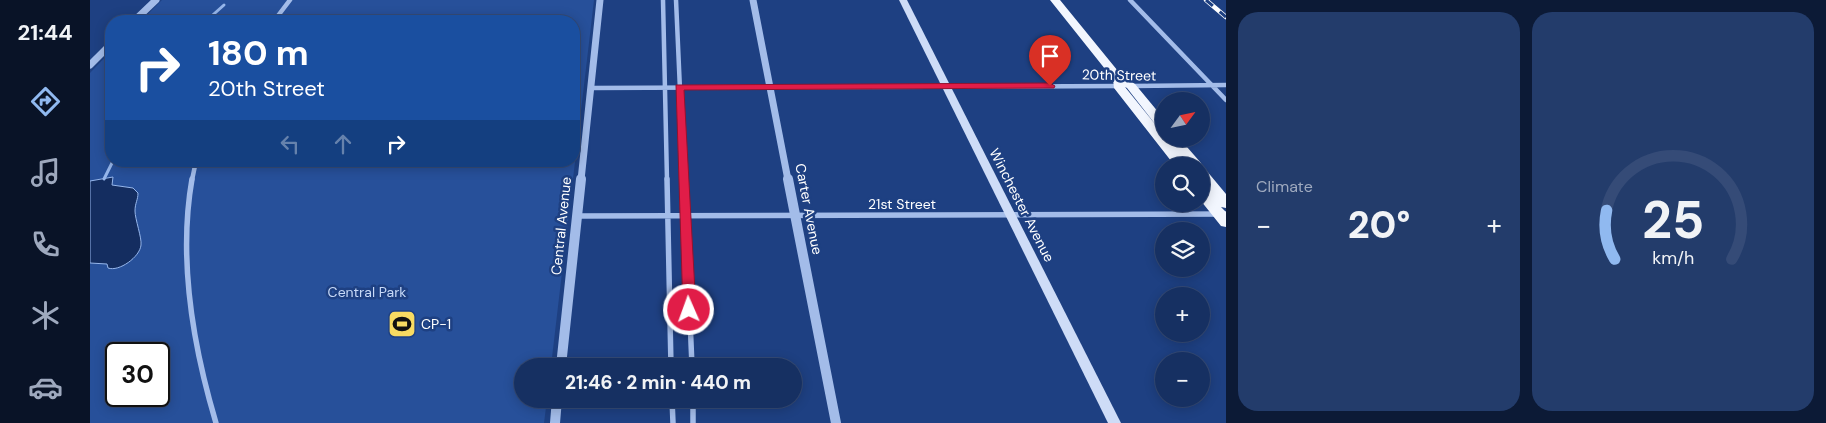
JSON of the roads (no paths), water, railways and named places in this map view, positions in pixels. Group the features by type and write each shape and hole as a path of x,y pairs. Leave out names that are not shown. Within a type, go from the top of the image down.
{"highway":[{"path":"1055,0 1175,157"},
{"path":"1118,82 1131,86 1155,116"},
{"path":"1210,189 1224,213"},
{"path":"1210,200 1224,213"}],"main road":[{"name":"Winchester Avenue","path":"903,0 1115,423"}],"street":[{"path":"140,15 156,0"},
{"path":"279,15 290,0"},
{"name":"Central Avenue","path":"562,358 600,0"},
{"path":"663,0 671,358"},
{"path":"676,0 692,358"},
{"name":"Carter Avenue","path":"753,0 836,423"},
{"path":"1130,0 1226,100"},
{"path":"90,66 105,50"},
{"name":"20th Street","path":"591,88 946,86 1118,82"},
{"name":"20th Street","path":"1131,86 1226,85"},
{"path":"194,167 189,188 186,222 187,269 197,348 204,385 216,423"},
{"name":"21st Street","path":"578,216 1224,213"},
{"path":"555,423 556,408"},
{"path":"672,408 673,423"},
{"path":"693,408 693,423"}],"waterway":[{"path":"213,15 224,5"},
{"path":"104,179 110,167"}],"railway":[{"path":"1206,0 1226,17"}],"place":[{"name":"CP-1","path":"402,324"}],"park label":[{"name":"Central Park","path":"367,292"}]}
